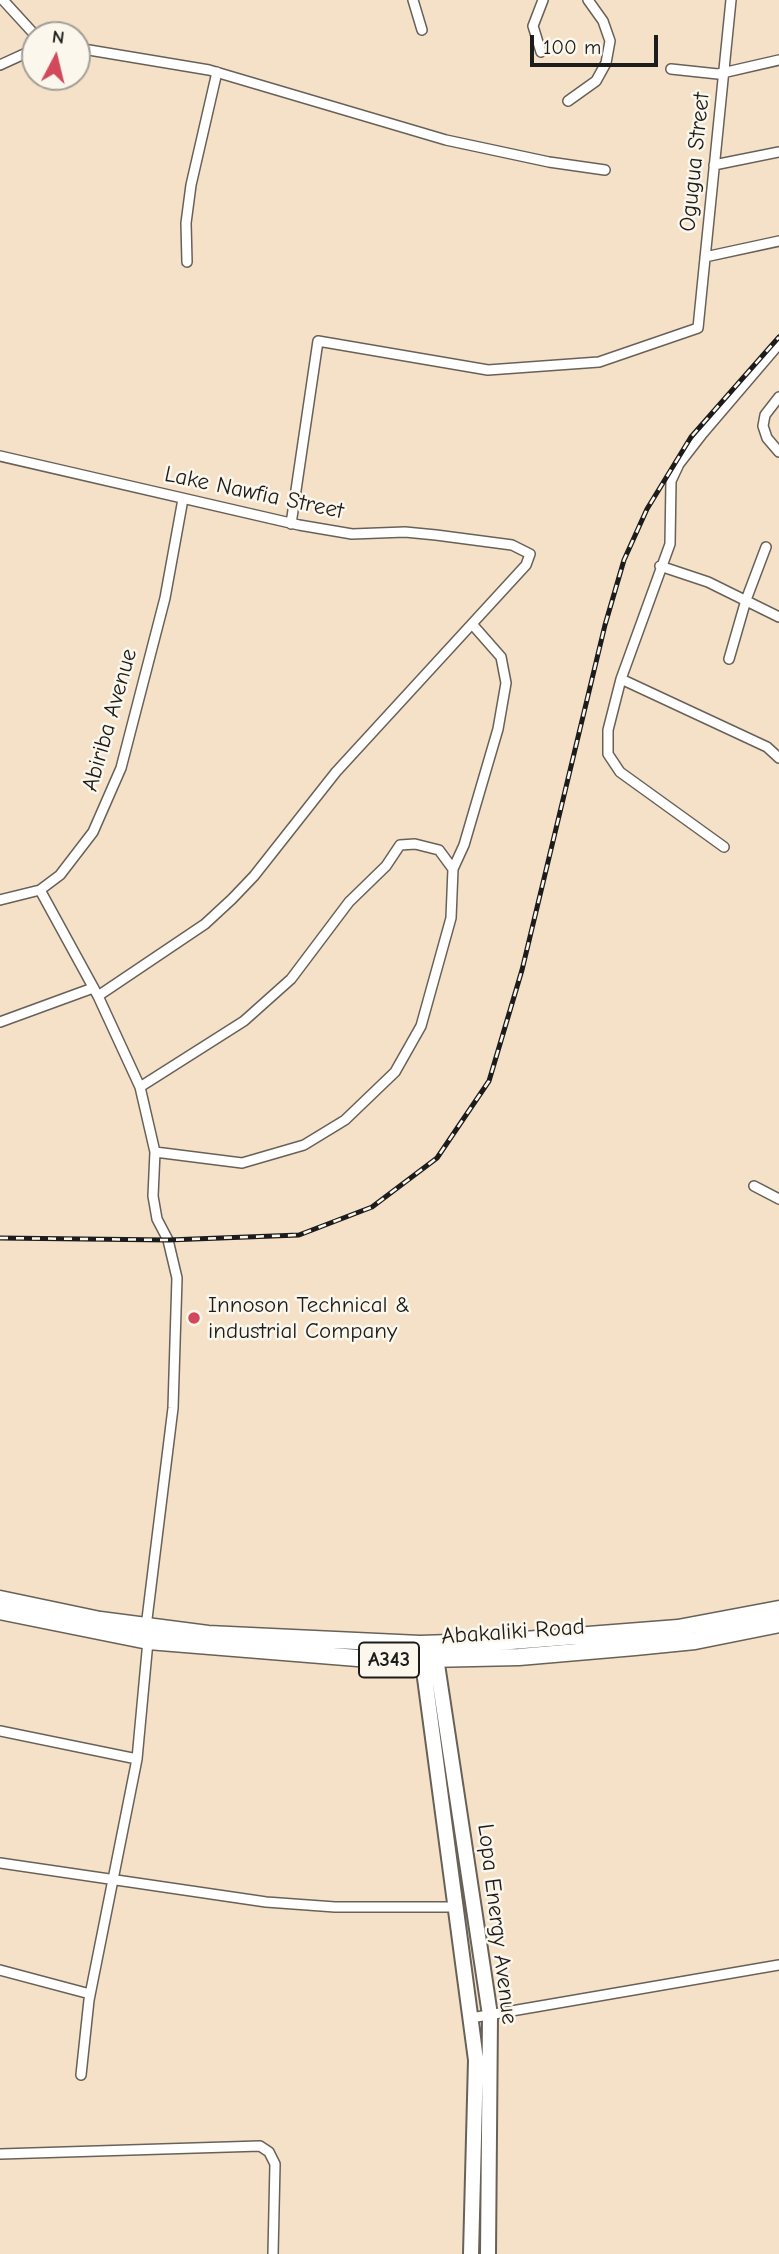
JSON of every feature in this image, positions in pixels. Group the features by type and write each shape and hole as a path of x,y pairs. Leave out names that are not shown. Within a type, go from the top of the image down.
{"highway":[{"name":"Abakaliki Road","path":"0,1599 100,1620 147,1634"},
{"name":"Abakaliki Road","path":"428,1652 511,1641 678,1628 779,1609"},
{"name":"Abakaliki Road","path":"0,1611 147,1634 278,1639 519,1657 705,1639 779,1624"}],"main road":[{"name":"Lopa Energy Avenue","path":"428,1652 454,1907 476,2060 471,2254"},
{"name":"Lopa Energy Avenue","path":"428,1652 490,2015 488,2254"}],"street":[{"path":"3,0 22,21"},
{"path":"413,0 422,30"},
{"path":"541,52 533,26 543,0"},
{"path":"568,101 596,80 606,63 610,41 603,21 588,0"},
{"name":"Ogugua Street","path":"291,524 318,341 488,370 599,362 698,328 730,0"},
{"path":"91,50 217,72 446,140 549,162 605,170"},
{"path":"0,65 21,55"},
{"path":"671,69 718,74 724,70 779,61"},
{"path":"187,262 186,223 191,185 217,72"},
{"path":"714,165 779,152"},
{"path":"705,257 779,241"},
{"path":"724,848 620,772 608,754 610,719 621,679 670,544 671,481 679,464 779,344"},
{"path":"779,397 765,415 763,426 767,438 779,452"},
{"name":"Lake Nawfia Street","path":"0,456 291,524 352,534 405,532 497,542 528,552 530,559 526,565 472,624"},
{"name":"Abiriba Avenue","path":"0,900 40,890 60,875 93,832 121,768 165,598 183,499"},
{"path":"729,659 746,600 766,547"},
{"path":"660,566 708,582 779,617"},
{"path":"0,1022 96,992 205,924 254,876 336,772 472,624 501,657 506,683 498,729 464,845 453,869 451,918 421,1026 395,1072 356,1111 304,1145 242,1163 155,1152"},
{"path":"621,679 767,747 779,758"},
{"path":"140,1087 244,1021 291,979 349,902 386,866 400,845 415,844 439,850 453,869"},
{"path":"40,890 96,992 140,1087 155,1152 153,1196 157,1219 168,1240 177,1278 173,1408 147,1634 137,1759 90,1994 81,2075"},
{"path":"754,1186 779,1199"},
{"path":"0,1731 137,1759"},
{"path":"0,1863 266,1902 335,1906 454,1907"},
{"path":"471,2018 779,1965"},
{"path":"0,1970 90,1994"},
{"path":"0,2154 260,2146 269,2152 275,2164 273,2254"}],"railway":[{"path":"0,1238 168,1240 299,1235 372,1207 437,1158 489,1081 522,970 605,625 624,560 647,509 691,437 779,337"}],"place":[{"name":"Innoson Technical & industrial Company","path":"194,1318"}]}
